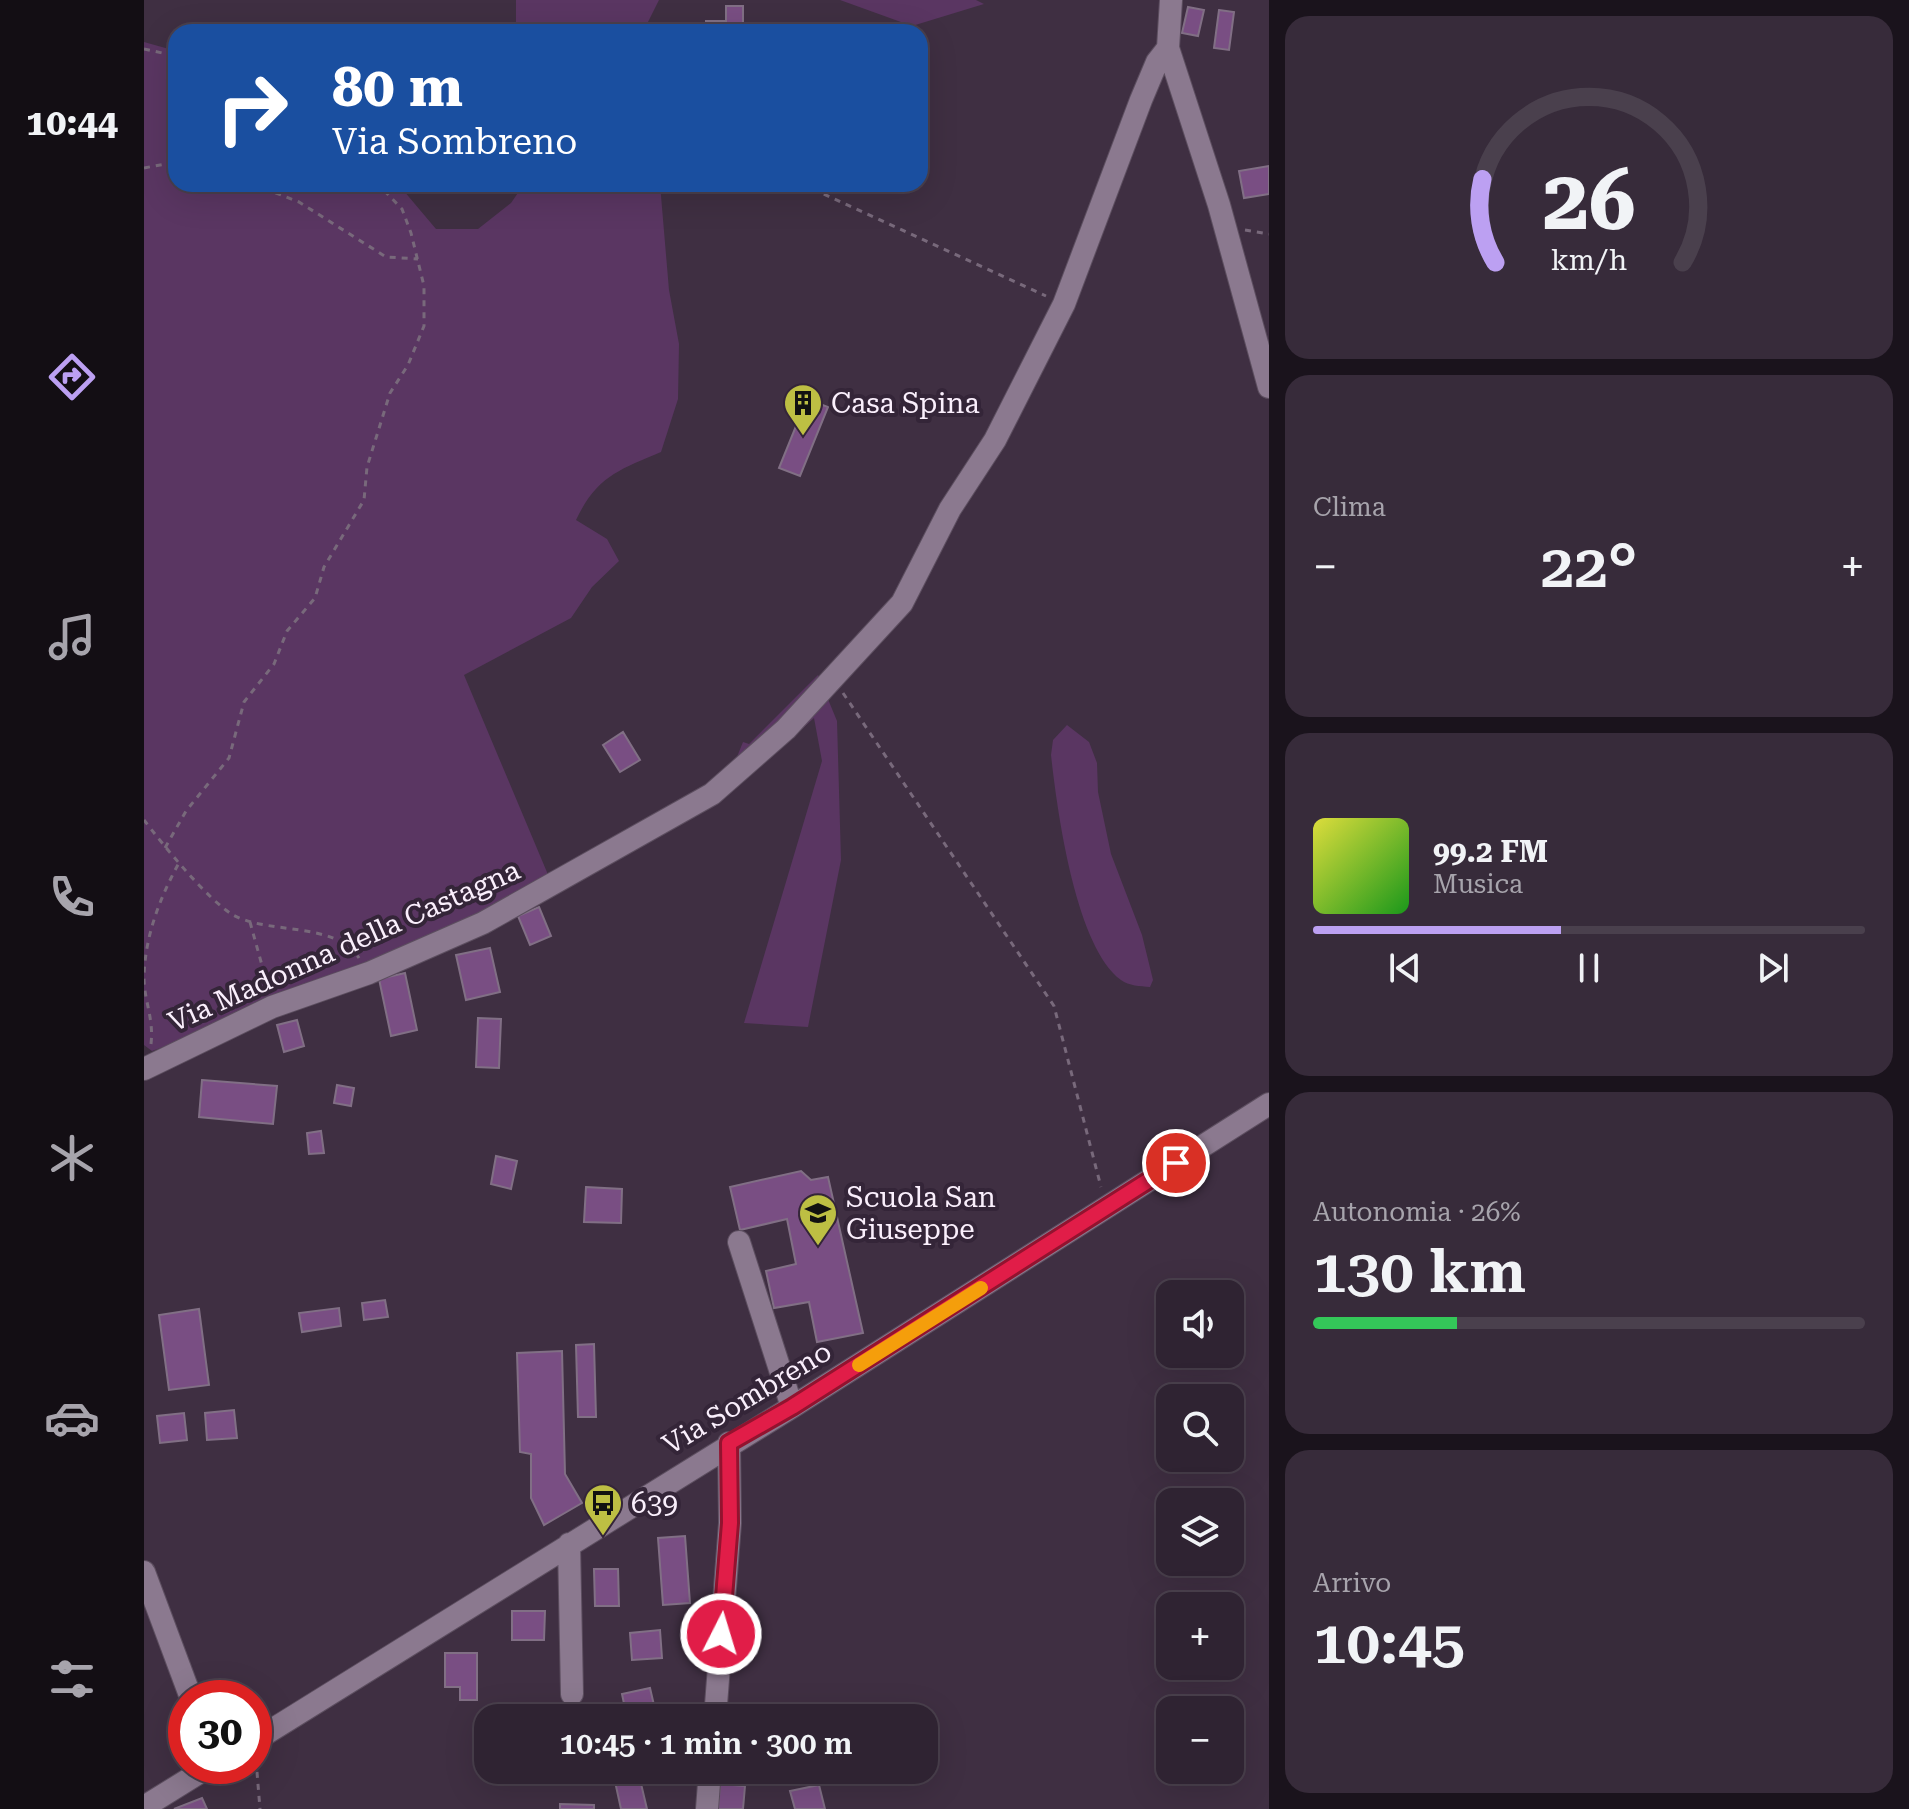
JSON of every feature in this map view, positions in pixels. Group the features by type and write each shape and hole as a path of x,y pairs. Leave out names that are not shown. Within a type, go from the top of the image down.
{"street":[{"path":"1171,0 1168,48 1219,205 1269,387"},
{"name":"Via Madonna della Castagna","path":"148,1065 272,1007 369,973 483,923 712,794 786,729 831,684 902,603 950,509 1029,377 1064,304 1157,62 1168,48"},
{"name":"Via Sombreno","path":"272,1730 729,1443 792,1407 1269,1104"},
{"path":"739,1242 792,1407"},
{"path":"716,1704 730,1523 729,1443"},
{"path":"569,1544 572,1694"},
{"path":"144,1572 184,1680"},
{"path":"144,1807 181,1784"},
{"path":"707,1809 709,1784"}],"path":[{"path":"144,49 168,54"},
{"path":"144,168 168,164"},
{"path":"273,192 299,202 386,257 418,259"},
{"path":"165,848 186,811 229,758 244,702 274,664 287,631 315,598 324,567 364,500 367,467 390,393 408,365 424,326 424,286 418,259 402,209 386,192"},
{"path":"819,192 1064,304"},
{"path":"831,684 840,689 907,785 1054,1006 1106,1208"},
{"path":"144,820 165,848 217,903 250,922 323,935 351,947 369,973"},
{"path":"148,1065 153,1016 144,976 148,942 155,913 180,861"},
{"path":"250,922 272,1007"},
{"path":"258,1784 260,1809"}],"shaded area":[{"path":"516,0 659,0 647,24 516,24"},
{"path":"840,0 976,0 984,4 919,24 906,24"},
{"path":"144,42 168,49 168,192 405,192 436,229 478,229 511,203 519,192 661,192 669,290 679,344 678,399 661,452 621,470 601,484 576,520 607,539 619,561 592,587 571,618 464,675 549,877 461,923 215,1028 152,1051 144,1045"},
{"path":"818,675 837,721 841,860 808,1027 744,1023 822,761 814,718 718,804 743,742 749,744"},
{"path":"1067,725 1089,742 1097,763 1098,792 1111,854 1142,935 1153,980 1150,987 1124,982 1105,963 1080,908 1064,841 1051,755 1053,740"}],"building":[{"path":"726,6 743,6 743,24 706,24 706,21 726,21"},
{"path":"1188,7 1204,10 1198,36 1182,33"},
{"path":"1219,10 1234,12 1229,50 1214,48"},
{"path":"1269,166 1269,194 1244,198 1239,171"},
{"name":"Casa Spina","path":"807,399 828,407 800,476 779,468"},
{"path":"623,732 640,760 620,772 603,745"},
{"path":"539,907 551,936 530,945 518,916"},
{"path":"490,948 500,992 466,1000 456,955"},
{"path":"405,973 417,1030 391,1036 379,979"},
{"path":"478,1018 501,1019 499,1068 476,1067"},
{"path":"297,1020 304,1046 284,1052 277,1025"},
{"path":"202,1080 277,1086 273,1124 199,1117"},
{"path":"337,1085 354,1088 351,1106 334,1103"},
{"path":"321,1131 324,1153 309,1154 307,1133"},
{"path":"496,1156 517,1161 511,1189 491,1184"},
{"name":"Scuola San Giuseppe","path":"801,1171 811,1180 828,1177 863,1333 817,1342 809,1302 774,1308 766,1271 796,1264 787,1219 740,1230 730,1187"},
{"path":"586,1187 622,1189 621,1223 584,1222"},
{"path":"385,1300 388,1317 364,1320 362,1303"},
{"path":"339,1308 341,1326 302,1332 299,1313"},
{"path":"199,1309 209,1385 169,1390 159,1315"},
{"path":"594,1344 596,1417 578,1417 576,1345"},
{"path":"562,1351 565,1474 582,1503 544,1525 531,1498 531,1454 520,1452 517,1353"},
{"path":"234,1410 237,1438 207,1440 205,1413"},
{"path":"184,1413 187,1440 160,1443 157,1416"},
{"path":"685,1536 690,1603 663,1605 658,1538"},
{"path":"594,1569 618,1569 619,1606 595,1606"},
{"path":"512,1611 545,1611 544,1640 512,1640"},
{"path":"660,1630 662,1658 632,1660 630,1633"},
{"path":"445,1653 477,1653 477,1700 460,1700 460,1687 445,1687"},
{"path":"650,1688 654,1704 624,1704 622,1694"},
{"path":"616,1784 641,1784 647,1809 621,1809"},
{"path":"720,1784 745,1786 743,1809 718,1809"},
{"path":"819,1785 825,1809 795,1809 790,1791"},
{"path":"202,1798 207,1809 174,1809"},
{"path":"560,1804 594,1805 594,1809 560,1809"}],"slow traffic":[{"path":"859,1365 981,1288"}],"place":[{"name":"Casa Spina","path":"803,437"},
{"name":"Scuola San Giuseppe","path":"818,1247"},
{"name":"639","path":"603,1537"}],"route":[{"path":"721,1634 730,1523 729,1443 792,1407 1176,1163"}]}
